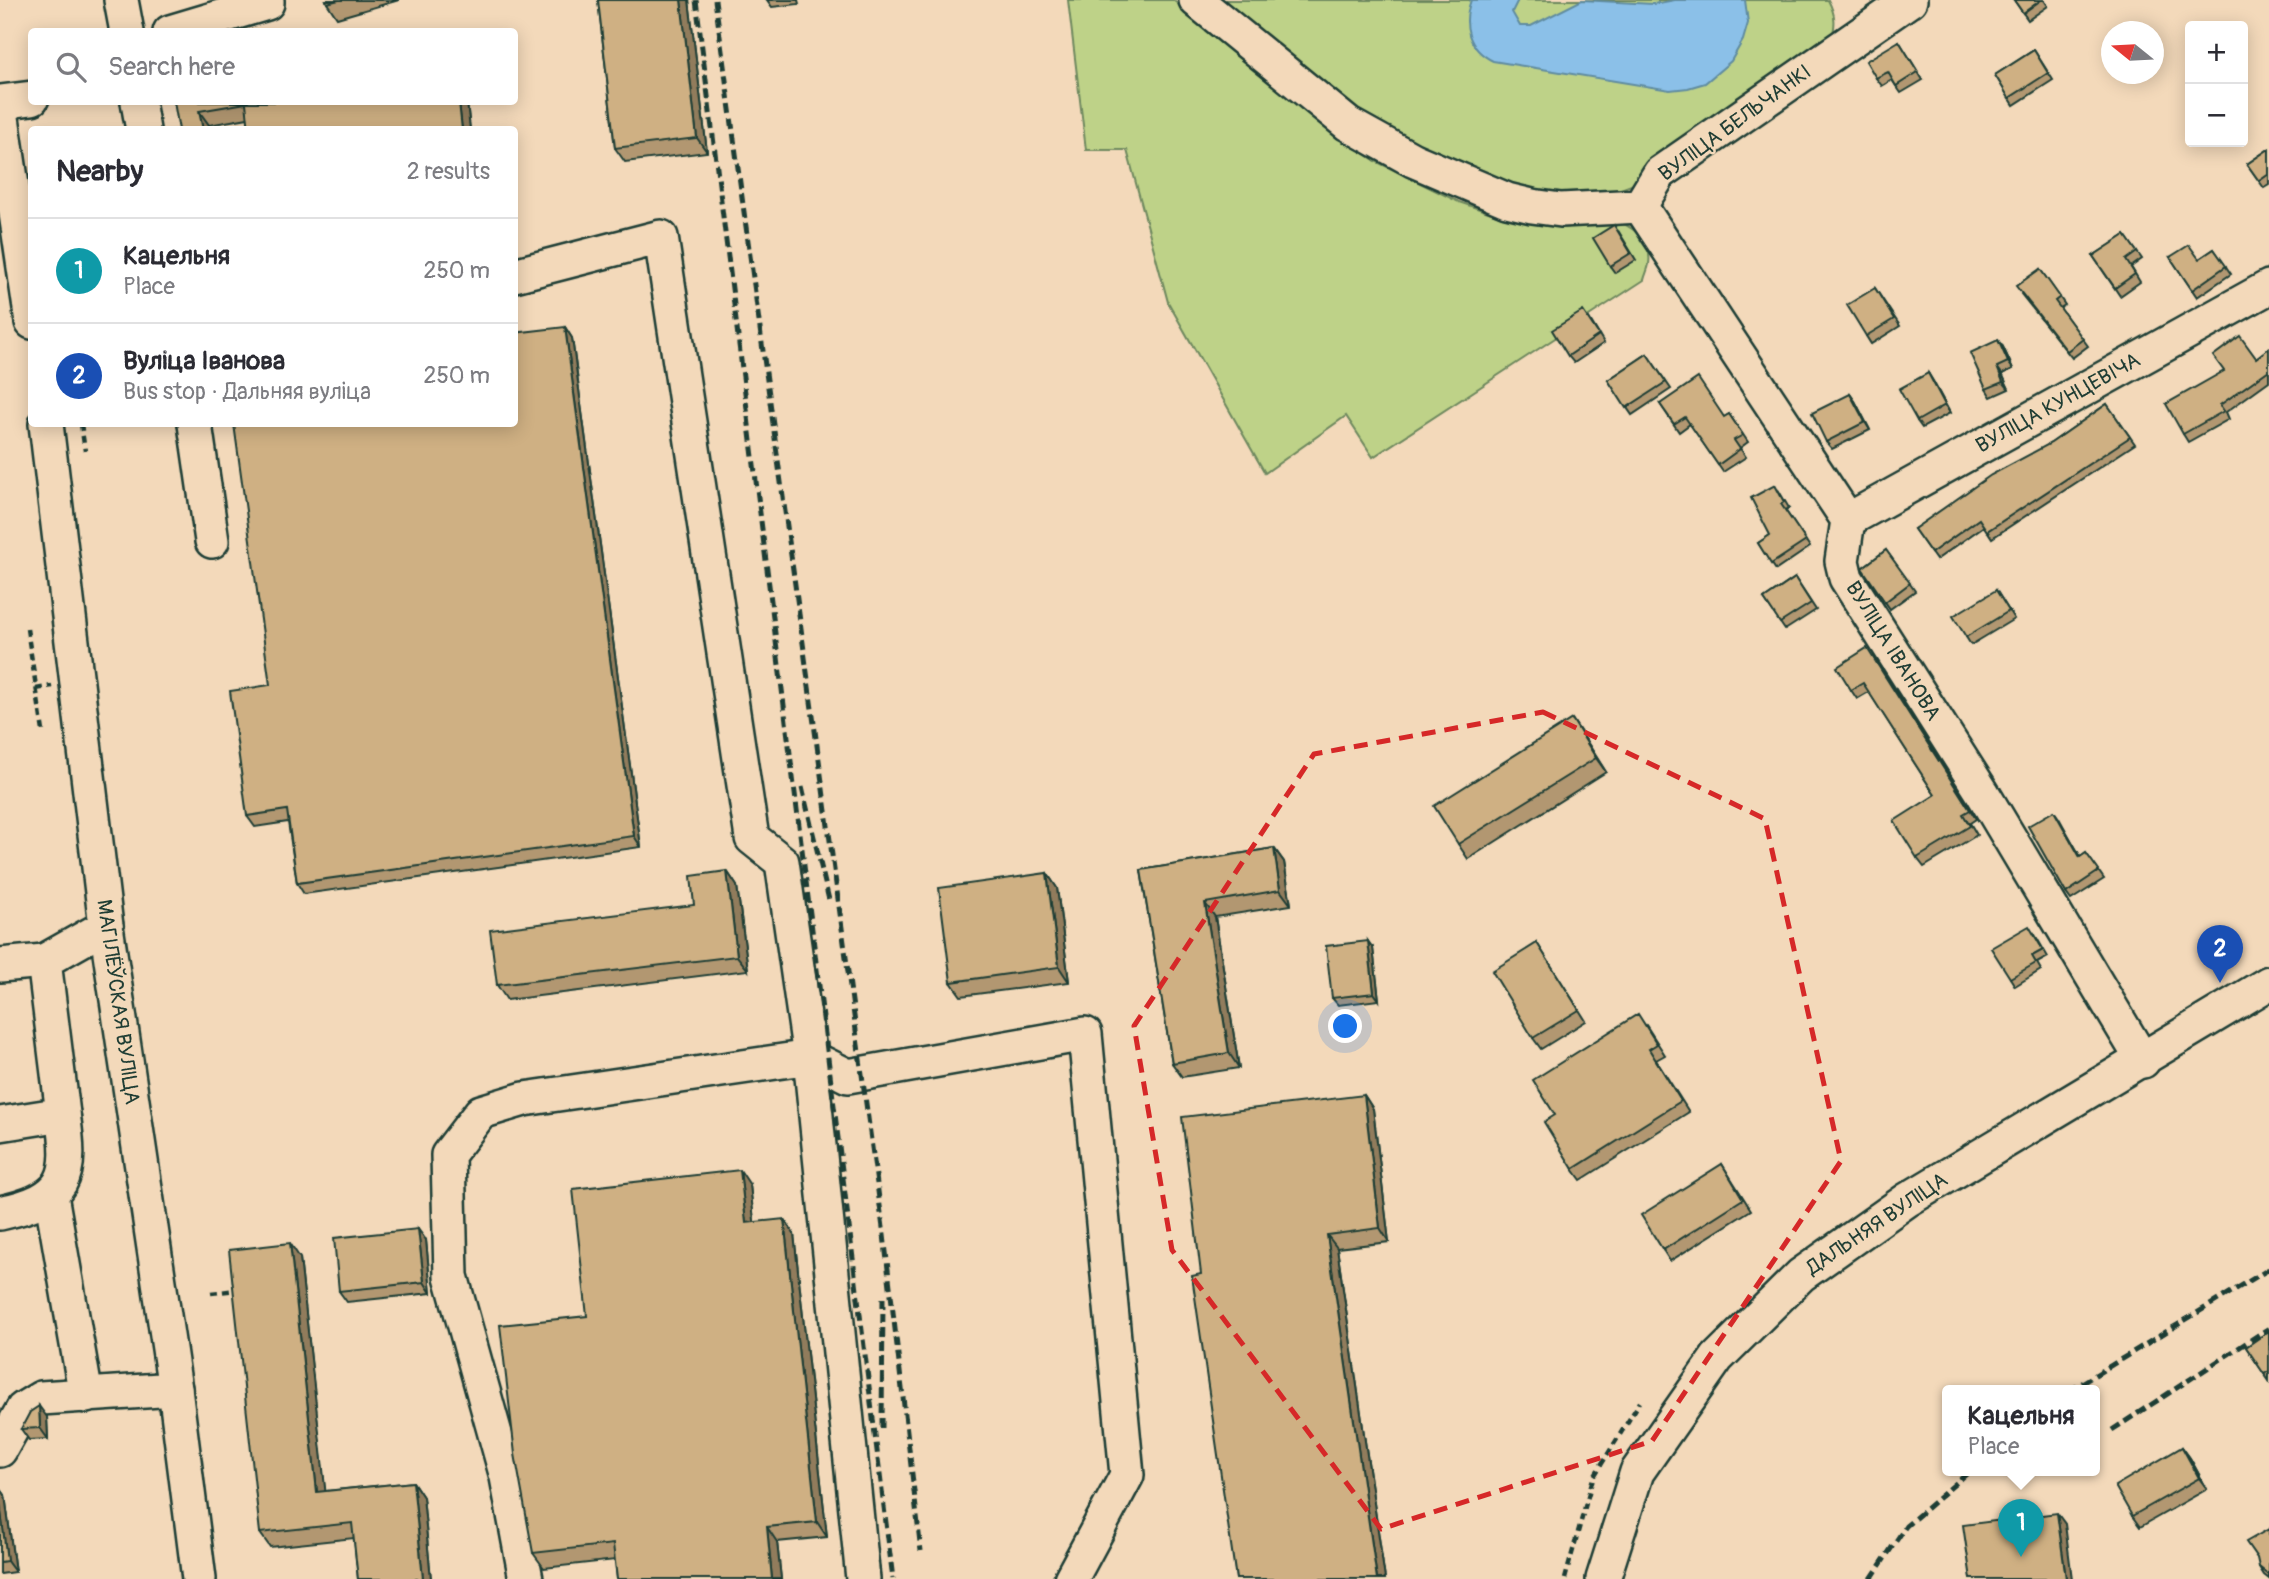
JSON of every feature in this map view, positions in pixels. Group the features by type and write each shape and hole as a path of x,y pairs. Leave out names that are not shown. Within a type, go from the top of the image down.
{"street":[{"path":"121,0 126,28"},
{"path":"183,28 267,3 267,0"},
{"path":"1196,0 1348,124 1413,160 1507,200 1532,206 1560,210 1640,206 1848,520"},
{"name":"ВУЛІЦА БЕЛЬЧАНКІ","path":"1640,206 1660,173 1910,0"},
{"path":"28,99 0,103 28,295"},
{"path":"139,105 142,126"},
{"path":"518,274 661,237 752,838 782,862 810,1056 863,1579"},
{"name":"ВУЛІЦА КУНЦЕВІЧА","path":"1848,520 2269,287"},
{"name":"МАГІЛЁЎСКАЯ ВУЛІЦА","path":"46,427 106,926 175,1390 198,1579"},
{"path":"195,427 212,541"},
{"name":"ВУЛІЦА ІВАНОВА","path":"1848,520 1842,561 1846,578 1982,792 2143,1061"},
{"path":"0,965 44,961 106,926"},
{"path":"0,1213 23,1208 51,1195 65,1178 69,1153 44,961"},
{"name":"ДАЛЬНЯЯ ВУЛІЦА","path":"1603,1579 1637,1472 1717,1358 1801,1275 1907,1200 2143,1061 2269,982"},
{"path":"526,1579 507,1477 451,1276 448,1154 481,1112 524,1099 810,1056 848,1076 1085,1034 1127,1475 1071,1579"},
{"path":"0,1124 63,1114"},
{"path":"51,1195 86,1396"},
{"path":"0,1404 41,1398 175,1390"},
{"path":"0,1450 23,1409 41,1398"}],"path":[{"path":"81,427 85,451"},
{"path":"27,629 43,731"},
{"path":"211,1293 242,1289"},
{"path":"1565,1579 1593,1478 1640,1402"}],"highlighted area":[{"path":"1543,712 1765,819 1841,1161 1652,1441 1381,1529 1172,1250 1134,1026 1314,754"}],"green space":[{"path":"1068,0 1173,0 1317,121 1377,162 1459,202 1503,217 1529,222 1620,222 1627,225 1642,238 1648,250 1649,264 1644,280 1373,457 1346,416 1265,473 1168,302 1127,150 1086,150"},
{"path":"1212,0 1828,0 1833,10 1834,25 1831,41 1634,184 1605,195 1527,193 1375,125"}],"water":[{"path":"1471,0 1518,0 1512,12 1520,26 1531,26 1582,0 1653,4 1675,0 1745,0 1748,23 1743,40 1731,61 1705,83 1670,90 1493,61 1478,50 1469,35 1467,18"}],"building":[{"path":"598,0 681,0 697,138 615,148"},
{"path":"2014,0 2041,0 2023,13"},
{"path":"1899,41 1918,72 1896,86 1888,72 1876,78 1866,61"},
{"path":"2034,50 2048,73 2009,98 1995,75"},
{"path":"175,105 234,105 199,111 202,126 178,126"},
{"path":"246,105 459,105 462,126 249,126"},
{"path":"2269,149 2269,174 2259,181 2247,164"},
{"path":"1614,225 1631,253 1610,266 1593,238"},
{"path":"2125,235 2137,252 2126,260 2135,274 2115,288 2093,256"},
{"path":"2189,245 2199,259 2214,249 2226,266 2192,290 2170,257"},
{"path":"2040,269 2060,297 2055,301 2083,339 2067,351 2016,286"},
{"path":"1875,288 1894,319 1866,336 1847,305"},
{"path":"1583,311 1599,335 1568,356 1552,330"},
{"path":"565,327 634,836 297,883 287,810 247,816 230,691 270,685 234,427 518,427 518,333"},
{"path":"2240,336 2256,358 2269,348 2269,370 2220,405 2224,411 2183,434 2166,404 2224,371 2213,356"},
{"path":"1998,340 2008,362 1997,367 2003,382 1986,389 1970,353"},
{"path":"1647,354 1666,382 1626,408 1608,380"},
{"path":"1928,373 1945,405 1917,421 1899,389"},
{"path":"1698,378 1724,417 1729,414 1743,435 1734,440 1740,449 1718,465 1685,417 1674,424 1660,404"},
{"path":"1850,394 1865,422 1826,442 1812,413"},
{"path":"2107,404 2130,437 1987,531 1979,519 1931,553 1914,529 1991,475 2051,443"},
{"path":"1775,485 1784,502 1781,504 1806,541 1771,564 1758,543 1770,535 1751,498"},
{"path":"1886,550 1910,583 1885,602 1862,568"},
{"path":"1795,578 1811,603 1780,623 1764,599"},
{"path":"1996,590 2009,611 1966,637 1953,616"},
{"path":"1867,648 1970,810 1963,814 1970,826 1917,858 1894,821 1935,795 1863,683 1851,690 1837,667"},
{"path":"1572,719 1596,758 1458,844 1434,806"},
{"path":"2054,811 2080,857 2086,853 2099,871 2066,893 2028,826"},
{"path":"1274,848 1280,890 1205,903 1229,1053 1172,1063 1141,870"},
{"path":"727,871 737,956 497,985 490,930 694,905 691,876"},
{"path":"1047,873 1059,967 951,982 939,888"},
{"path":"2029,926 2043,950 2032,956 2036,963 2010,978 1991,948"},
{"path":"1368,941 1374,993 1332,998 1326,946"},
{"path":"1537,943 1579,1010 1533,1038 1492,971"},
{"path":"1638,1014 1657,1044 1649,1049 1681,1101 1573,1169 1544,1122 1555,1115 1533,1080"},
{"path":"1364,1095 1380,1228 1327,1235 1377,1579 1236,1579 1192,1276 1201,1274 1182,1117"},
{"path":"1722,1164 1743,1199 1663,1250 1641,1215"},
{"path":"740,1170 746,1223 784,1219 817,1522 767,1527 772,1579 617,1579 613,1544 533,1553 515,1454 500,1325 587,1316 573,1189"},
{"path":"418,1229 424,1282 339,1291 334,1238"},
{"path":"290,1243 317,1492 413,1482 423,1579 358,1579 352,1523 260,1533 229,1250"},
{"path":"2269,1331 2269,1371 2264,1374 2246,1347"},
{"path":"39,1406 40,1428 21,1429 30,1412"},
{"path":"2182,1447 2199,1478 2132,1516 2115,1486"},
{"path":"0,1504 7,1561 0,1562"},
{"path":"2057,1513 2066,1579 1971,1579 1963,1525"},
{"path":"2269,1529 2269,1575 2259,1567 2257,1558 2246,1542"}],"railway":[{"path":"696,0 893,1579"},
{"path":"715,0 884,1235 921,1551"},
{"path":"802,787 829,900"},
{"path":"2079,1385 2269,1269"},
{"path":"882,1428 883,1298"},
{"path":"2112,1430 2269,1328"},
{"path":"1871,1579 1906,1526 1964,1476"}],"place":[{"name":"Вуліца Іванова","path":"2220,983"},
{"name":"Кацельня","path":"2021,1557"}]}
